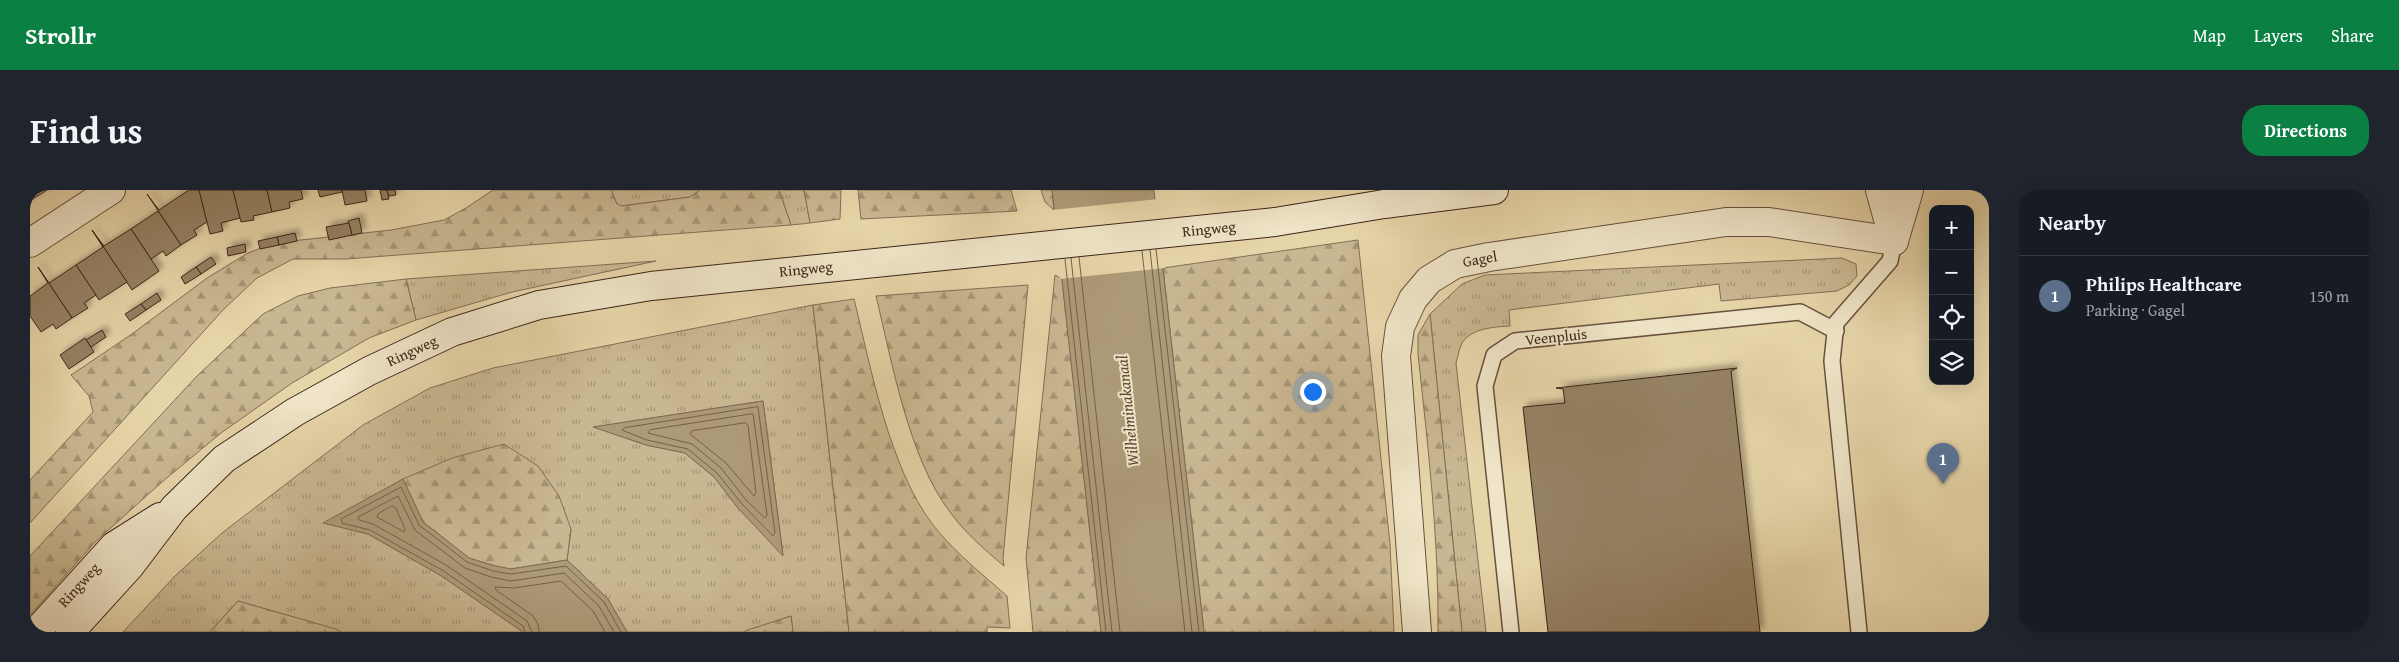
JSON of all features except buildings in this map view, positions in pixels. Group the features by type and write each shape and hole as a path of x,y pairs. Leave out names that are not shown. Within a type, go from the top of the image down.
{"main road":[{"path":"30,243 110,190"},
{"name":"Ringweg","path":"70,632 130,566 174,508 224,460 296,412 369,371 452,332 539,305 651,286 962,256 1252,224 1494,190"},
{"path":"1880,190 1894,241"},
{"path":"1894,241 1909,190"},
{"name":"Gagel","path":"1416,632 1396,356 1400,327 1413,299 1429,280 1455,264 1726,222 1769,222 1894,241"},
{"name":"Ringweg","path":"36,632 114,546 174,508"}],"lane":[{"path":"1859,632 1832,361 1836,323 1890,261 1894,241"},
{"name":"Veenpluis","path":"1511,632 1485,386 1494,356 1515,341 1800,312 1836,331"}],"green space":[{"path":"493,190 611,190 617,204 622,206 690,197 700,190 779,190 791,225 346,259 293,259 257,278 223,310 30,523 30,480 93,412 89,396 71,375 132,334 207,278 248,253 274,243 391,230 444,220"},
{"path":"611,190 700,190 690,197 621,206 617,204"},
{"path":"779,190 804,190 810,223 791,225"},
{"path":"804,190 841,190 840,219 810,223"},
{"path":"858,190 1011,190 1017,211 861,219"},
{"path":"1041,190 1052,190 1054,210 1045,202"},
{"path":"1358,240 1390,544 1394,632 1204,632 1163,268"},
{"path":"1842,258 1856,264 1857,276 1849,285 1837,291 1721,301 1719,284 1509,310 1510,326 1484,329 1466,338 1461,345 1456,363 1486,632 1462,632 1430,314 1462,284 1485,275"},
{"path":"656,261 512,292 416,320 406,279"},
{"path":"1055,275 1062,279 1101,632 1033,632 1026,558"},
{"path":"406,279 416,320 369,338 292,383 221,433 162,482 95,542 30,615 30,556 197,376 263,314 298,296 330,288"},
{"path":"1028,285 1003,558 1004,566 956,520 936,490 923,465 904,409 876,296"},
{"path":"854,299 883,416 904,475 918,501 941,535 968,562 1007,596 1010,628 987,627 987,632 849,632 813,305"},
{"path":"813,305 849,632 793,632 791,616 744,632 627,632 608,599 567,560 571,529 403,479 324,523 368,534 440,575 523,632 341,632 238,601 210,632 123,632 175,576 222,533 363,425 430,388 493,368","holes":["763,401 783,555 738,508 714,477 685,453 646,445 594,427"]},
{"path":"1430,314 1462,632 1438,632 1435,528 1418,354 1418,335"},
{"path":"504,444 538,466 559,496 571,529 567,560 511,569 495,566 469,558 423,522 403,479 452,458"},
{"path":"238,601 336,629 341,632 210,632"},
{"path":"791,616 793,632 744,632 745,631"}],"water":[{"name":"Wilhelminakanaal","path":"1052,190 1154,190 1204,632 1101,632"},
{"path":"763,401 783,556 738,508 714,477 685,453 646,445 593,427"},
{"path":"403,479 423,522 469,558 511,569 567,560 608,599 627,632 523,632 440,575 368,534 323,523"}],"pier":[{"path":"1158,199 1165,268 1060,279 1052,210"}],"place":[{"name":"Philips Healthcare","path":"1943,484"}]}
